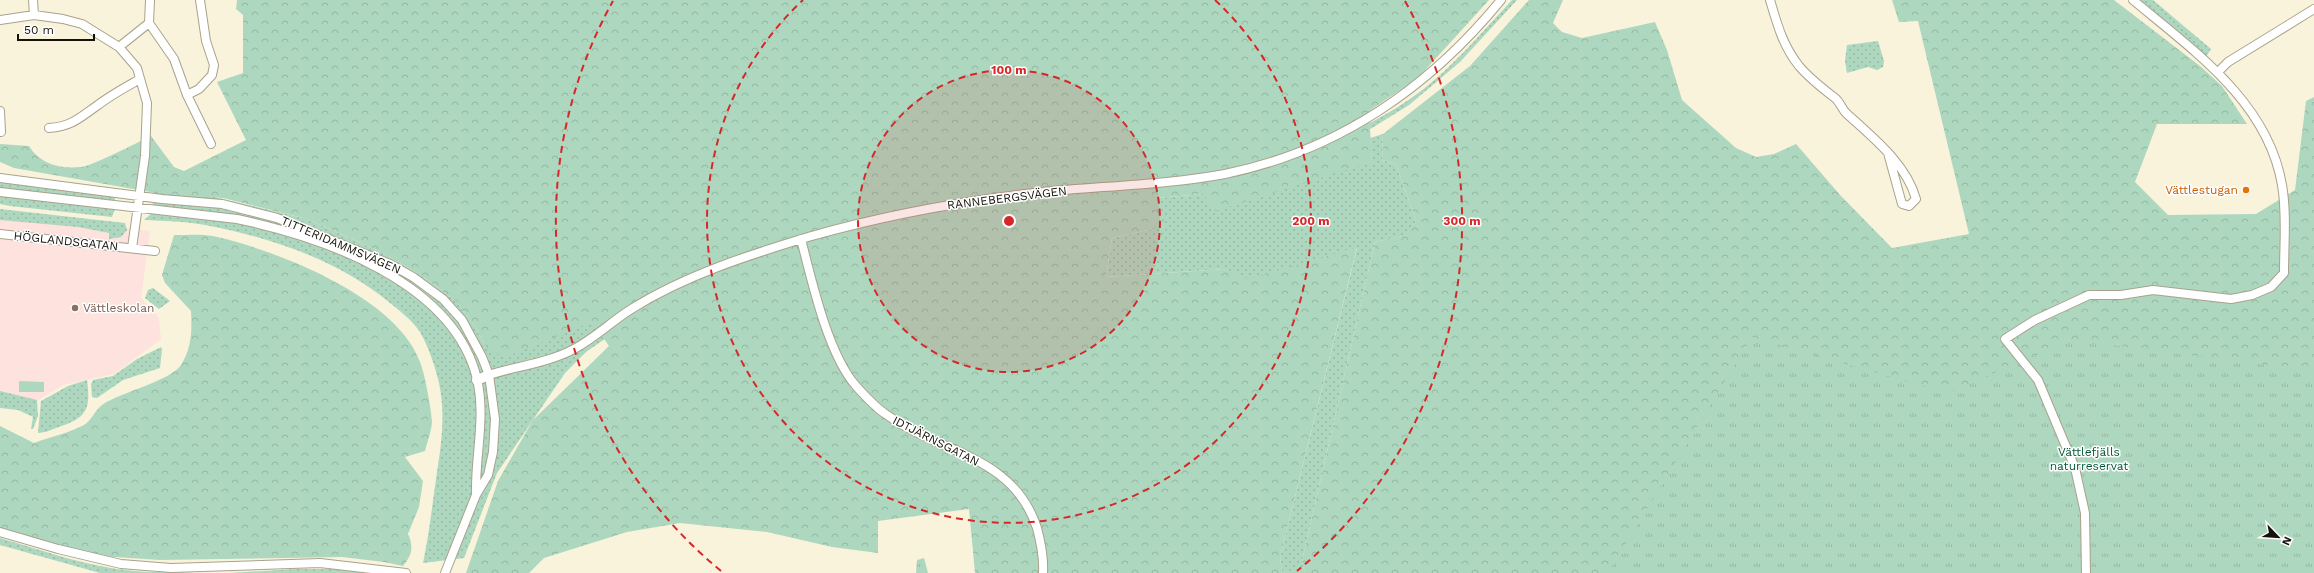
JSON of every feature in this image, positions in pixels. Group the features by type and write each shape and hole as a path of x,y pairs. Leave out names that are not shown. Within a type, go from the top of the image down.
{"street":[{"path":"33,0 34,15"},
{"path":"150,0 149,23 174,59 187,95 211,144"},
{"path":"187,95 199,89 212,75 214,65 206,41 200,0"},
{"name":"RANNEBERGSVÄGEN","path":"477,380 489,375 560,356 575,349 633,308 678,284 710,271 801,240 882,218 945,205 1042,192 1187,179 1225,173 1293,154 1330,138 1371,116 1416,86 1468,38 1501,0"},
{"path":"1770,0 1783,42 1798,65 1820,87 1836,99 1842,109 1888,153 1900,168 1915,195 1916,202 1909,206 1902,204 1888,153"},
{"path":"2086,573 2085,513 2075,468 2038,380 2005,339 2035,320 2089,295 2121,295 2153,290 2231,299 2252,295 2276,283 2284,273 2284,207 2277,163 2266,135 2251,111 2218,72 2133,0"},
{"path":"2218,72 2228,62 2314,9"},
{"name":"HÖGLANDSGATAN","path":"0,20 34,15 63,19 82,24 119,47 136,68 147,103 145,156 132,248"},
{"path":"119,47 149,23"},
{"path":"49,128 66,126 79,120 97,105 140,79"},
{"path":"0,111 1,132"},
{"name":"TITTERIDAMMSVÄGEN","path":"0,178 139,196 222,204 270,216 329,238 390,264 429,287 453,309 472,334 489,375"},
{"name":"TITTERIDAMMSVÄGEN","path":"0,192 236,219 261,224 316,241 366,262 405,284 442,315 458,337 471,361 477,380"},
{"name":"HÖGLANDSGATAN","path":"0,234 155,251"},
{"name":"IDTJÄRNSGATAN","path":"801,240 830,338 842,368 856,385 886,415 1005,477 1020,495 1034,519 1042,544 1043,573"},
{"path":"445,573 476,495 488,475 493,452 495,419 489,375"},
{"path":"476,495 476,474 482,431 477,380"},
{"path":"0,532 58,549 121,564 214,570 320,563 406,573"}],"shaded area":[{"name":"Vättleskolan","path":"0,212 150,231 141,298 159,318 161,339 114,374 63,385 32,404 0,398"}],"green space":[{"path":"237,0 1489,0 1418,78 1369,111 1372,162 1215,211 1203,194 1157,198 1166,226 1112,238 1106,277 1224,269 1249,279 1357,247 1280,557 1282,573 975,573 969,509 878,521 878,553 832,547 767,532 680,523 627,532 544,558 529,573 466,573 498,481 533,420 609,346 592,322 504,358 486,347 476,328 457,302 422,276 381,252 307,219 223,198 156,193 14,168 0,162 0,144 29,146 39,157 58,166 86,166 151,136 174,167 184,171 246,140 217,82 243,73 243,15 236,9"},
{"path":"1512,0 1517,0 1460,62 1409,105 1372,128 1316,156 1338,141 1398,107 1438,77 1464,52"},
{"path":"1529,0 1563,0 1553,23 1562,32 1582,38 1655,22 1667,50 1682,100 1736,148 1756,157 1774,154 1796,144 1841,196 1892,248 1969,234 1918,21 1899,22 1892,0 2114,0 2200,66 2222,86 2247,124 2157,124 2135,182 2168,215 2256,214 2295,190 2306,101 2314,97 2314,573 1305,573 1302,561 1375,242 1407,235 1416,221 1396,164 1382,160 1383,134 1470,66"},
{"path":"2140,0 2153,0 2211,49 2206,57"},
{"path":"1878,41 1884,61 1883,67 1877,70 1868,67 1847,73 1845,61 1847,45"},
{"path":"1383,134 1382,160 1396,164 1416,221 1408,235 1375,242 1302,561 1305,573 1282,573 1280,557 1357,248 1249,280 1224,269 1106,277 1112,238 1165,226 1157,198 1203,194 1372,162 1370,138"},
{"path":"0,182 115,194 115,202 0,188"},
{"path":"156,183 307,219 381,252 422,276 457,302 476,328 486,347 633,302 647,310 586,352 565,373 497,473 464,558 423,563 440,455 442,407 439,383 434,364 420,332 406,316 370,288 349,274 302,252 254,236 205,225 144,220 151,214"},
{"path":"0,196 115,209 112,217 10,206 0,204"},
{"path":"0,209 125,223 127,230 121,237 109,239 109,233 78,227 0,220"},
{"path":"174,235 213,236 269,252 300,265 332,280 361,297 387,317 407,338 422,367 428,391 432,425 425,451 405,457 423,481 419,507 408,534 411,543 411,551 403,566 342,557 160,560 85,555 0,528 0,426 34,443 66,433 84,425 102,405 110,400 167,376 175,371 185,359 191,332 191,311 165,283 162,275"},
{"path":"153,288 170,301 159,309 145,298 148,290"},
{"name":"Vättlefjälls naturreservat","path":"1752,337 1947,393 2072,340 2314,371 2314,573 1608,573"},
{"path":"161,347 160,368 123,380 97,398 92,397 91,384 93,380 113,376 137,359"},
{"path":"87,380 87,405 81,416 68,424 46,432 38,433 41,401 68,386"},
{"path":"19,381 44,382 44,392 19,392"},
{"path":"0,391 37,400 38,416 33,429 31,429 33,417 18,410 0,408"},
{"path":"0,538 66,558 100,566 142,572 195,573 100,573 0,545"},
{"path":"924,558 928,573 916,573 917,560"},
{"path":"296,569 342,569 366,573 228,573"}],"place":[{"name":"Vättlestugan","path":"2246,190"},
{"name":"Vättleskolan","path":"75,308"}]}
